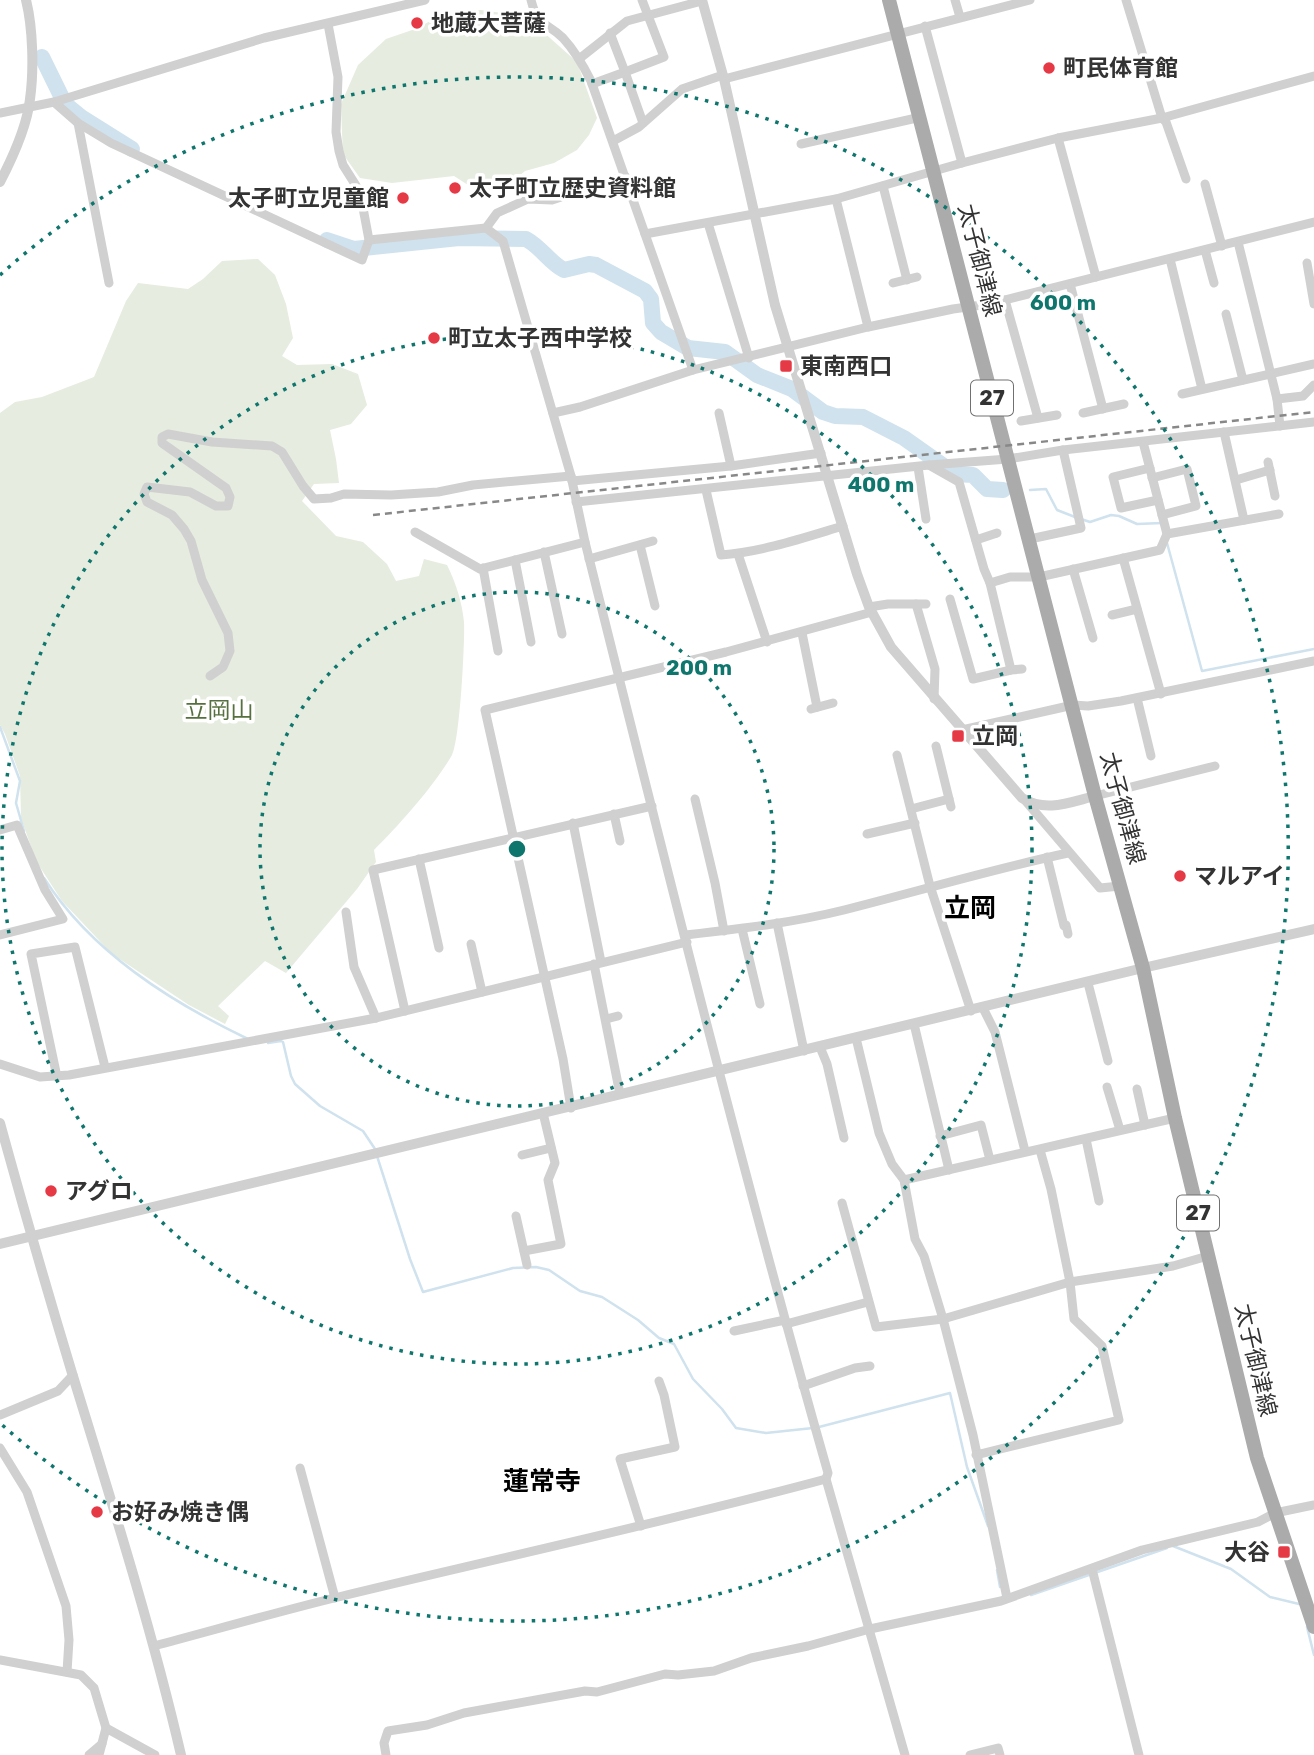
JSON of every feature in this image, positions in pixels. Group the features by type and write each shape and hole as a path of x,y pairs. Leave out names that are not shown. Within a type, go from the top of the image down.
{"main road":[{"name":"太子御津線","path":"889,0 1095,796 1143,968 1175,1118 1257,1458 1314,1627"}],"street":[{"path":"0,182 10,163 28,107 31,33 26,0"},
{"path":"0,113 60,100 224,49 425,0"},
{"path":"531,0 539,21 559,34 579,59 593,84 693,370"},
{"path":"593,84 664,57 642,0"},
{"path":"955,0 960,18"},
{"path":"613,141 643,123 682,89 1030,0"},
{"path":"1126,0 1162,118 1166,122 1186,179"},
{"path":"579,59 627,21 702,1 723,77 788,348 870,610 891,647 1068,853 1100,888 1120,886"},
{"path":"60,100 78,123 111,143 362,260 369,240 360,192 339,151 338,77 328,23"},
{"path":"925,26 962,163"},
{"path":"610,33 643,123"},
{"path":"645,234 836,199 1058,138 1162,118 1314,76"},
{"path":"801,144 921,117"},
{"path":"78,123 109,283"},
{"path":"1058,138 1096,277"},
{"path":"486,228 497,212 528,199 552,200 625,176"},
{"path":"1205,184 1222,246"},
{"path":"883,186 912,278 893,283"},
{"path":"836,199 868,327"},
{"path":"553,413 580,407 693,370 868,327 1005,300 1314,222"},
{"path":"708,223 749,358"},
{"path":"369,240 486,228 503,241 571,478 589,559 720,1071 785,1322 828,1473 826,1479 905,1755"},
{"path":"1238,242 1277,399 1280,426"},
{"path":"1205,250 1214,283"},
{"path":"1170,259 1202,389"},
{"path":"1307,262 1314,304"},
{"path":"1070,284 1103,408"},
{"path":"1005,300 1038,418"},
{"path":"1226,314 1243,380"},
{"path":"1182,394 1314,364"},
{"path":"1277,399 1303,396 1314,385"},
{"path":"1083,413 1125,404"},
{"path":"719,413 731,466"},
{"path":"1021,421 1057,415"},
{"path":"576,502 1009,459 1063,450 1314,422"},
{"path":"1224,432 1244,520"},
{"path":"210,676 223,667 230,651 228,633 202,580 191,541 184,529 172,515 147,502 144,494 147,487 190,492 216,506 228,506 230,497 226,488 162,443 162,437 168,435 212,442 272,446 282,452 314,499 344,494 438,492 472,485 731,466 821,453"},
{"path":"990,583 1010,577 1039,577 1160,550 1167,534 1143,442"},
{"path":"1030,539 1082,528 1063,450"},
{"path":"929,465 959,482 990,583 1011,670"},
{"path":"1236,480 1269,466 1275,496"},
{"path":"918,467 926,519"},
{"path":"1158,500 1121,508 1113,477 1187,469 1196,506 1162,515"},
{"path":"706,490 721,555 738,554 843,526"},
{"path":"1167,534 1279,514"},
{"path":"415,532 480,569 585,542"},
{"path":"976,540 997,533"},
{"path":"589,559 653,541"},
{"path":"640,545 655,606"},
{"path":"544,552 549,596 562,634"},
{"path":"738,554 767,642"},
{"path":"1123,558 1161,694"},
{"path":"515,560 519,601 528,638"},
{"path":"483,568 486,611 498,651"},
{"path":"1073,569 1093,638"},
{"path":"950,598 973,679 1022,670"},
{"path":"571,1108 563,1059 485,710 802,633 888,604 921,604 935,669 934,699"},
{"path":"1122,623 1116,614 1137,609"},
{"path":"802,633 814,708 834,703"},
{"path":"962,730 1073,705 1088,706 1161,694 1211,681 1314,661"},
{"path":"1137,698 1151,756"},
{"path":"911,809 950,803 936,746"},
{"path":"897,755 930,886 977,1009 995,1032 1025,1152"},
{"path":"1023,798 1041,807 1049,807 1215,766"},
{"path":"695,799 705,825 713,860 714,899 724,931"},
{"path":"405,1011 373,870 652,806"},
{"path":"614,814 620,841"},
{"path":"573,823 598,963 605,1024 620,1094"},
{"path":"867,834 915,823"},
{"path":"0,830 17,825 45,890 63,919 0,935"},
{"path":"0,1064 40,1077 57,1077 376,1018 686,939 842,911 930,886 1068,853"},
{"path":"1047,858 1054,903 1068,934"},
{"path":"419,859 439,948"},
{"path":"346,912 354,967 376,1018"},
{"path":"777,923 804,1051"},
{"path":"742,929 759,983 761,1004"},
{"path":"0,1244 1314,929"},
{"path":"471,944 482,992"},
{"path":"57,1077 31,954 42,951 75,947 105,1067"},
{"path":"1088,983 1108,1061"},
{"path":"606,1019 618,1016"},
{"path":"914,1024 949,1170"},
{"path":"856,1038 878,1133 892,1164 904,1180 915,1239 924,1256 943,1319 1007,1598"},
{"path":"820,1047 827,1064 844,1138"},
{"path":"1107,1087 1120,1130"},
{"path":"1137,1089 1145,1125"},
{"path":"524,1251 561,1244 548,1180 555,1163 543,1112"},
{"path":"904,1180 1175,1118"},
{"path":"0,1123 73,1375 111,1495 154,1646 181,1755"},
{"path":"940,1136 981,1125 990,1160"},
{"path":"1086,1139 1099,1201"},
{"path":"522,1155 551,1148"},
{"path":"976,1455 1119,1420 1102,1346 1074,1319 1070,1282 1040,1150"},
{"path":"842,1203 876,1327 943,1319 1070,1282 1173,1266 1208,1256"},
{"path":"516,1216 527,1265"},
{"path":"734,1331 868,1302"},
{"path":"803,1386 855,1368 870,1366"},
{"path":"0,1415 58,1391 73,1375"},
{"path":"640,1526 620,1459 675,1447 659,1381"},
{"path":"0,1448 27,1492 66,1606 69,1640 67,1672"},
{"path":"300,1468 335,1598"},
{"path":"154,1646 335,1598 826,1479"},
{"path":"386,1755 384,1743 388,1731 427,1725 464,1713 584,1691 597,1692 664,1674 714,1671 751,1658 808,1647 870,1629 1007,1598 1142,1550 1258,1522 1275,1513 1314,1505"},
{"path":"1092,1569 1139,1755"},
{"path":"0,1660 81,1675 94,1688 106,1728 99,1755"},
{"path":"106,1728 155,1755"},
{"path":"89,1755 102,1744"},
{"path":"970,1755 998,1748 1000,1755"}],"green space":[{"path":"481,10 509,14 541,30 577,62 597,118 589,135 577,150 554,163 525,171 503,189 479,192 454,176 392,183 360,178 343,154 341,104 358,65 386,39 415,29 446,13"},
{"name":"立岡山","path":"258,259 275,275 286,304 293,338 282,356 297,365 332,364 358,374 367,405 351,424 330,430 339,483 314,484 302,501 336,536 363,542 387,564 396,581 419,576 424,559 447,565 462,607 464,649 455,746 445,767 395,829 374,850 376,862 357,889 286,973 265,961 218,1006 229,1016 225,1024 189,1005 112,954 62,901 36,861 21,818 20,776 0,725 0,413 15,402 42,397 94,377 126,301 138,283 188,289 222,261"}],"waterway":[{"path":"42,57 65,104 132,149"},
{"path":"327,240 354,249 459,238 526,239 564,270 596,265 645,291 651,299 653,323 661,332 688,348 725,352 757,375 792,389 823,412 835,416 863,417 904,438 955,474 973,475 987,489 1003,490"},
{"path":"1030,490 1046,489 1057,510 1075,517"},
{"path":"1081,519 1090,522 1111,515 1137,524 1162,523"},
{"path":"1167,543 1202,671 1314,649"},
{"path":"0,727 20,781 16,803 24,831"},
{"path":"44,878 63,905 109,952 190,1009 248,1039"},
{"path":"268,1043 283,1042 295,1084 320,1106 363,1131 375,1149"},
{"path":"377,1156 423,1292 513,1268 536,1267 549,1270 580,1291 602,1297 638,1320 659,1338 674,1344 693,1379 736,1428 766,1433 813,1428"},
{"path":"819,1427 950,1393 967,1467 988,1526"},
{"path":"1173,1546 1231,1569 1270,1597 1299,1604"},
{"path":"1031,1595 1167,1548"},
{"path":"997,1570 1000,1587"},
{"path":"1307,1627 1314,1655"}],"railway":[{"path":"373,515 1314,412"}],"place":[{"name":"地蔵大菩薩","path":"417,23"},
{"name":"町民体育館","path":"1049,68"},
{"name":"太子町立歴史資料館","path":"455,188"},
{"name":"太子町立児童館","path":"403,198"},
{"name":"町立太子西中学校","path":"434,338"},
{"name":"東南西口","path":"786,366"},
{"name":"立岡","path":"958,736"},
{"name":"マルアイ","path":"1180,876"},
{"name":"アグロ","path":"51,1191"},
{"name":"お好み焼き偶","path":"97,1512"},
{"name":"大谷","path":"1284,1552"}],"district":[{"name":"立岡","path":"970,908"},
{"name":"蓮常寺","path":"542,1481"}]}
